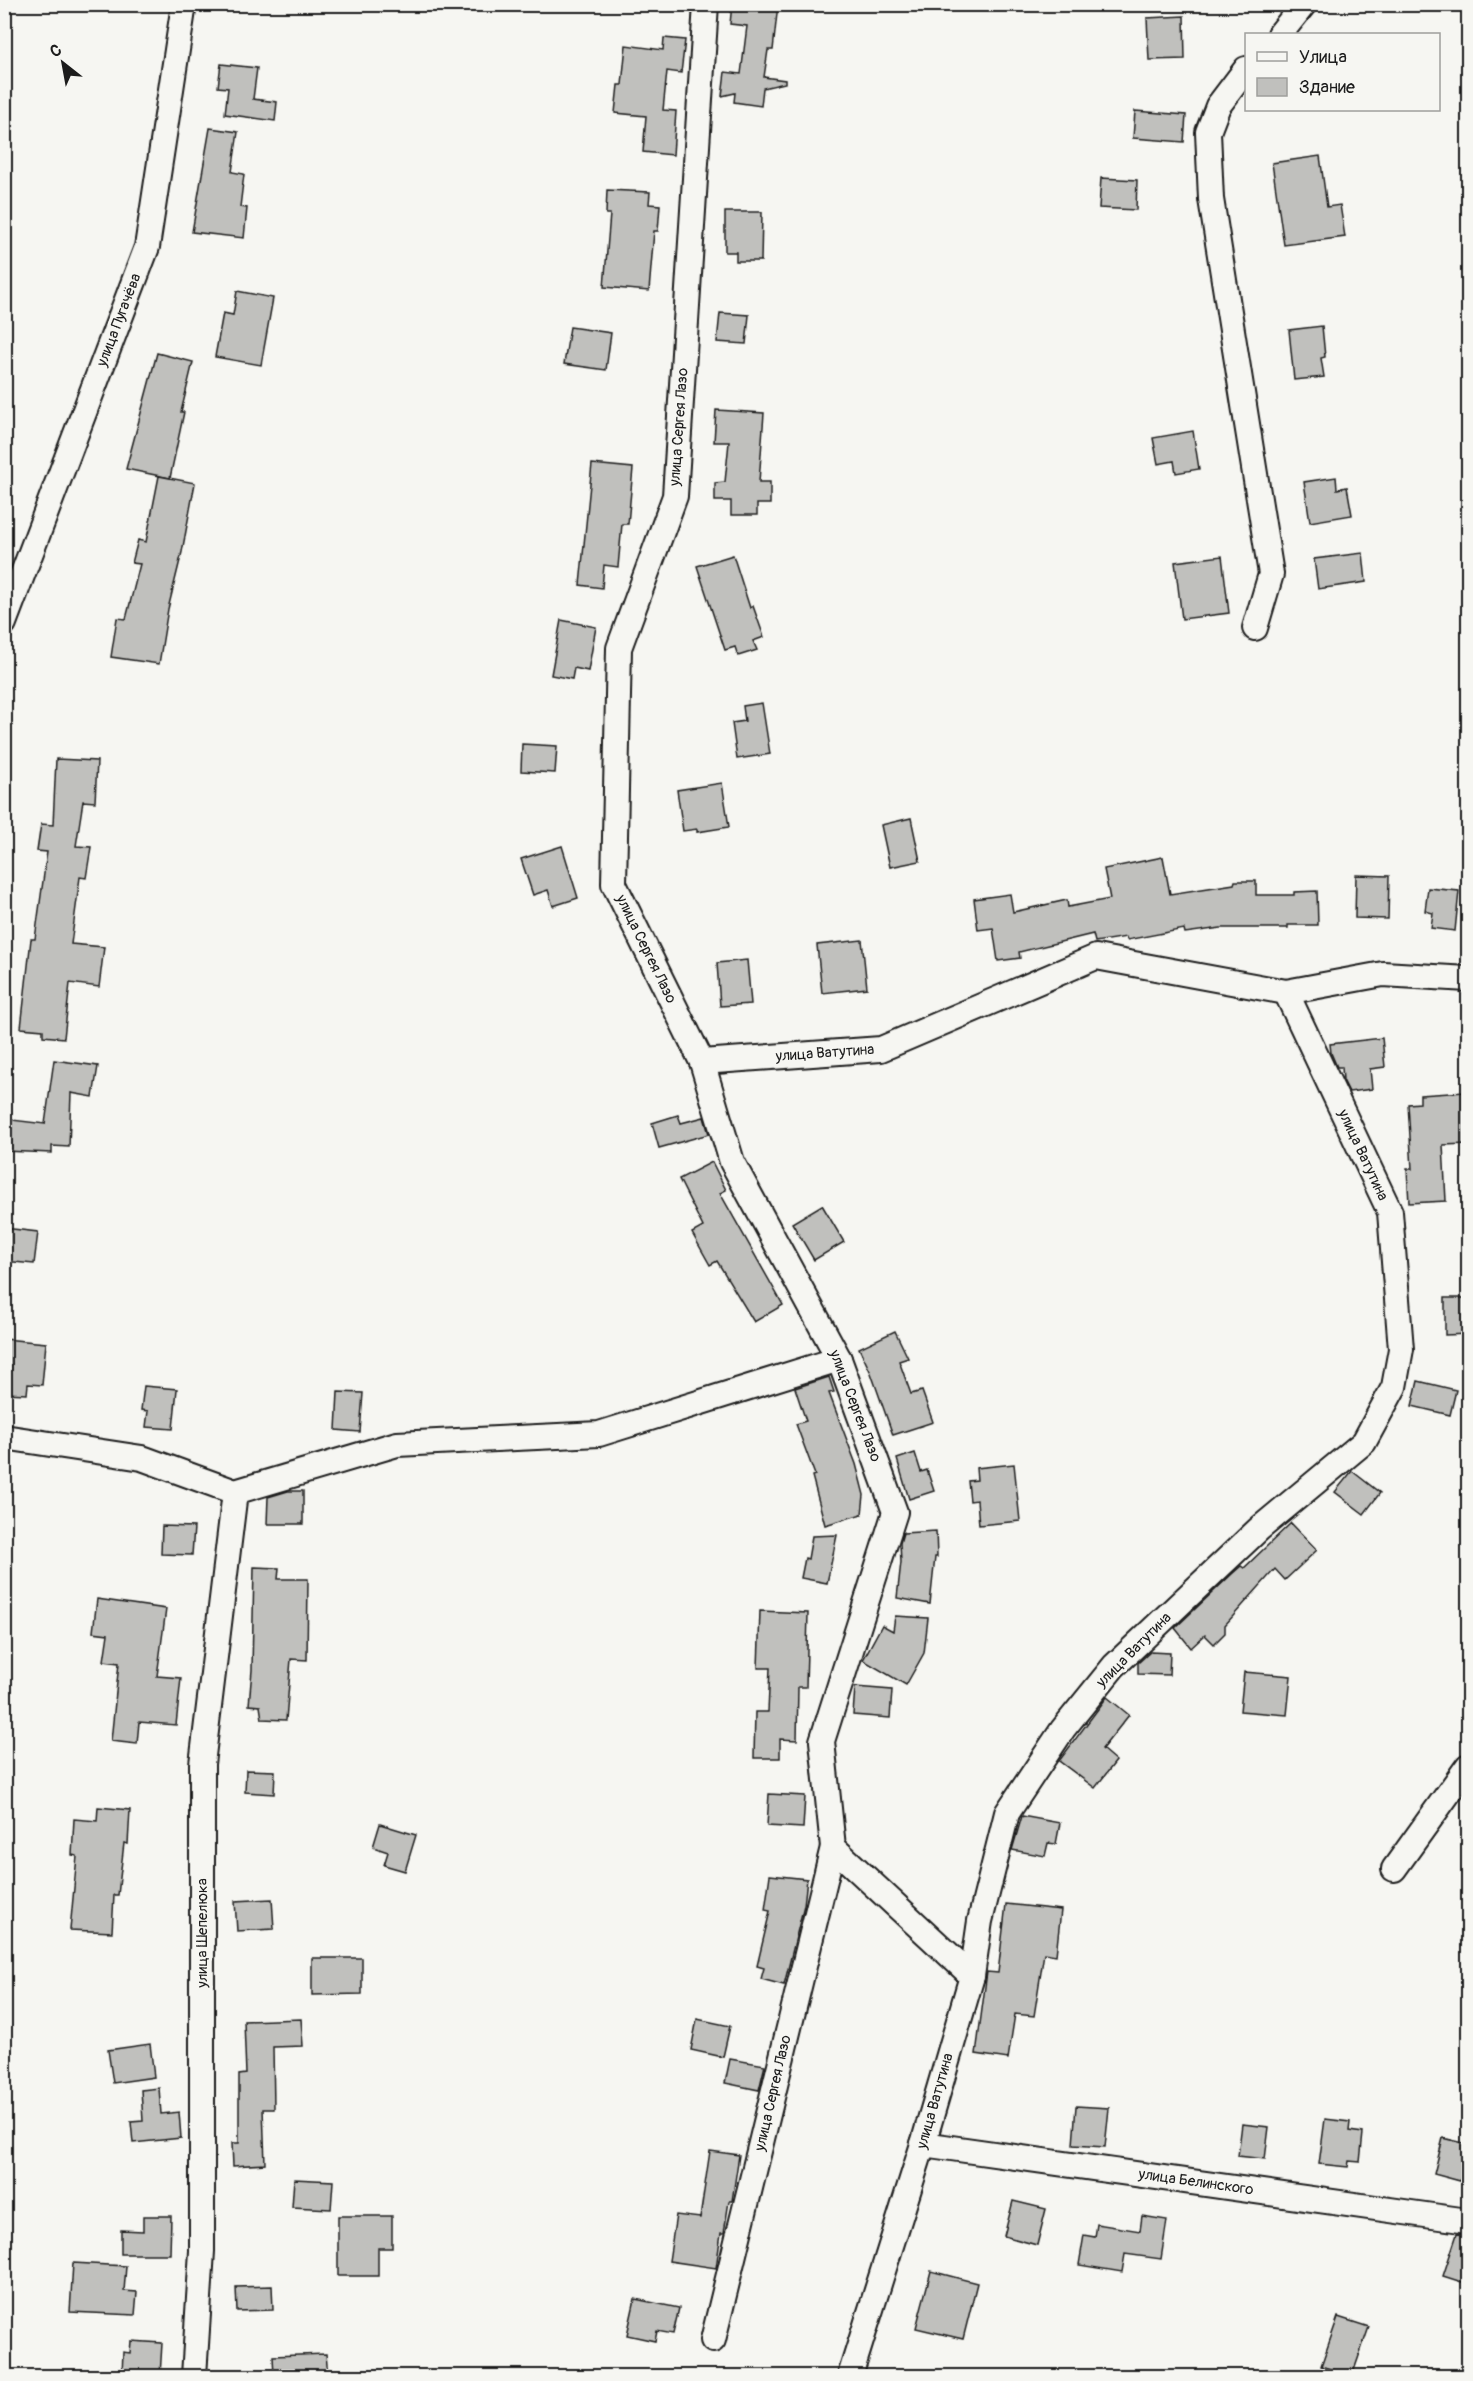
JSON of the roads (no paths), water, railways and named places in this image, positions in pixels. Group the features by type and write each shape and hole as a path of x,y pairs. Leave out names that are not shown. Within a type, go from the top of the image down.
{"street":[{"name":"улица Пугачёва","path":"4,623 147,247 184,4"},
{"name":"улица Сергея Лазо","path":"706,4 675,496 619,648 614,884 702,1062 732,1162 839,1359 895,1512 822,1741 833,1846 713,2340"},
{"path":"1281,33 1304,4"},
{"path":"1245,70 1218,106 1208,132 1211,199 1271,574 1256,628"},
{"name":"улица Ватутина","path":"702,1062 881,1049 1096,957 1286,992 1383,974 1468,979"},
{"name":"улица Ватутина","path":"850,2376 923,2144 972,1976 980,1921 1007,1813 1063,1729 1114,1666 1259,1530 1364,1442 1394,1387 1401,1348 1390,1212 1286,992"},
{"path":"4,1437 142,1458 235,1492 398,1444 599,1434 839,1359"},
{"name":"улица Шепелюка","path":"194,2376 202,2251 202,1764 235,1492"},
{"path":"1394,1869 1468,1766"},
{"path":"833,1846 972,1976"},
{"name":"улица Белинского","path":"923,2144 1468,2221"}]}
